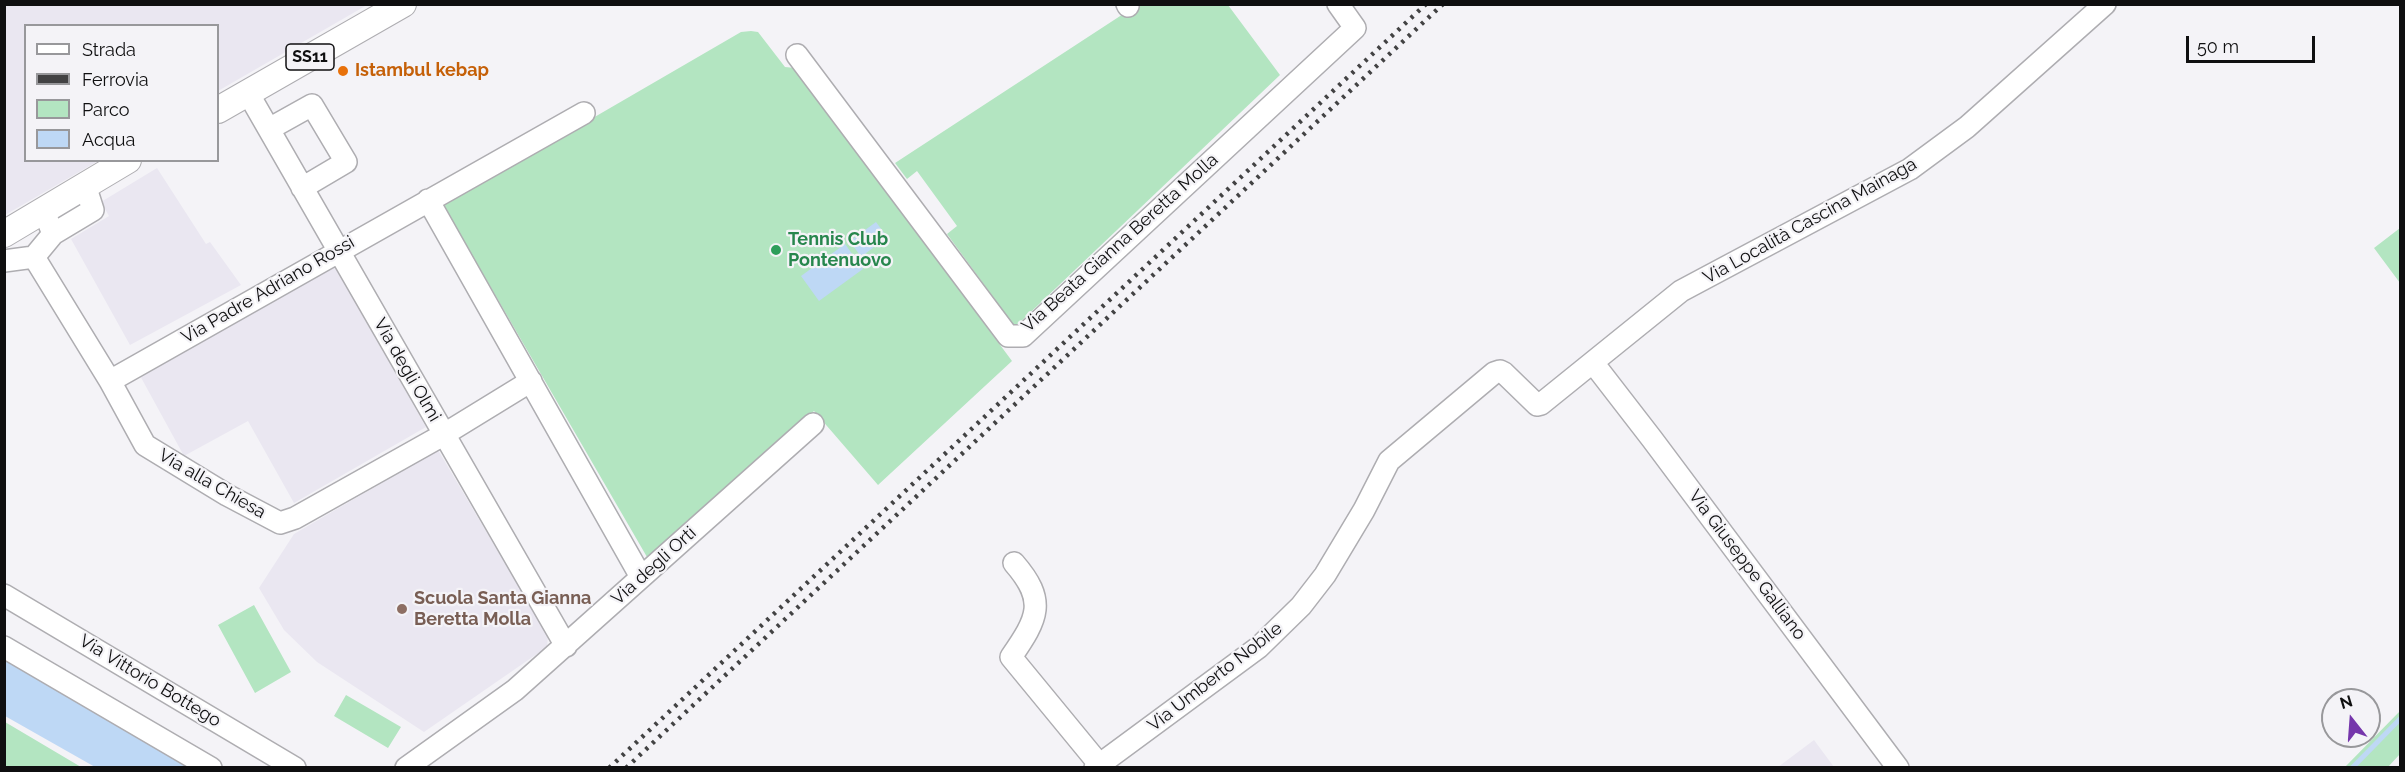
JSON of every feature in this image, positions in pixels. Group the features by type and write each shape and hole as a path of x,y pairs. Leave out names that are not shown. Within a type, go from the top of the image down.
{"main road":[{"name":"SS11","path":"219,109 403,4"},
{"path":"4,234 48,223 85,185 125,162"}],"street":[{"name":"Via Beata Gianna Beretta Molla","path":"797,55 1008,336 1023,336 1355,28 1338,4"},
{"name":"Via Località Cascina Mainaga","path":"1594,364 1681,291 1910,169 1967,127 2105,4"},
{"name":"Via degli Olmi","path":"248,93 566,646"},
{"path":"269,129 312,105 346,162 302,188"},
{"path":"584,113 428,200 641,577"},
{"name":"Via Padre Adriano Rossi","path":"110,381 428,200"},
{"path":"4,261 34,257 48,223"},
{"name":"Via alla Chiesa","path":"34,257 110,381 146,445 226,495 280,523 295,518 443,435 531,381"},
{"name":"Via Umberto Nobile","path":"1097,766 1259,647 1280,628 1325,575 1364,510 1389,461 1494,373 1500,371 1504,373 1537,405 1541,405 1594,364"},
{"name":"Via Giuseppe Galliano","path":"1594,364 1898,768"},
{"name":"Via degli Orti","path":"406,768 515,690 813,424"},
{"path":"1014,563 1029,580 1037,603 1027,634 1011,657 1097,766"},
{"name":"Via Vittorio Bottego","path":"4,595 295,768"},
{"path":"4,647 211,768"}],"shaded area":[{"path":"5,4 367,5 219,90 219,24 24,24 24,162 96,162 5,215"},
{"path":"157,168 206,244 210,242 241,285 130,345 71,239 109,216 101,202"},
{"path":"332,262 426,427 294,503 248,421 184,456 138,372"},
{"name":"Scuola Santa Gianna Beretta Molla","path":"438,450 548,636 547,647 424,732 317,662 284,630 259,588 294,534"},
{"path":"1814,740 1834,767 1778,767"}],"green space":[{"path":"1137,5 1228,5 1280,75 1015,327 947,234 957,226 917,171 907,179 895,163"},
{"name":"Tennis Club Pontenuovo","path":"741,32 758,32 785,67 795,68 1012,361 878,485 814,411 647,557 443,205"},
{"path":"2400,228 2400,283 2374,248"},
{"path":"254,605 291,672 255,693 218,625"},
{"path":"346,695 401,727 388,748 334,716"},
{"path":"2400,711 2400,754 2388,767 2345,767 2364,748 2381,748 2381,730"},
{"path":"5,722 81,767 5,767"}],"water":[{"path":"876,222 887,237 861,257 850,241"},
{"path":"845,244 863,269 819,301 801,276"},
{"path":"5,659 194,767 95,767 5,716"}],"waterway":[{"path":"2352,768 2400,719"}],"railway":[{"path":"609,768 1426,4"},
{"path":"626,768 1443,4"}],"place":[{"name":"Istambul kebap","path":"343,71"},
{"name":"Tennis Club Pontenuovo","path":"776,250"},
{"name":"Scuola Santa Gianna Beretta Molla","path":"402,609"}]}
